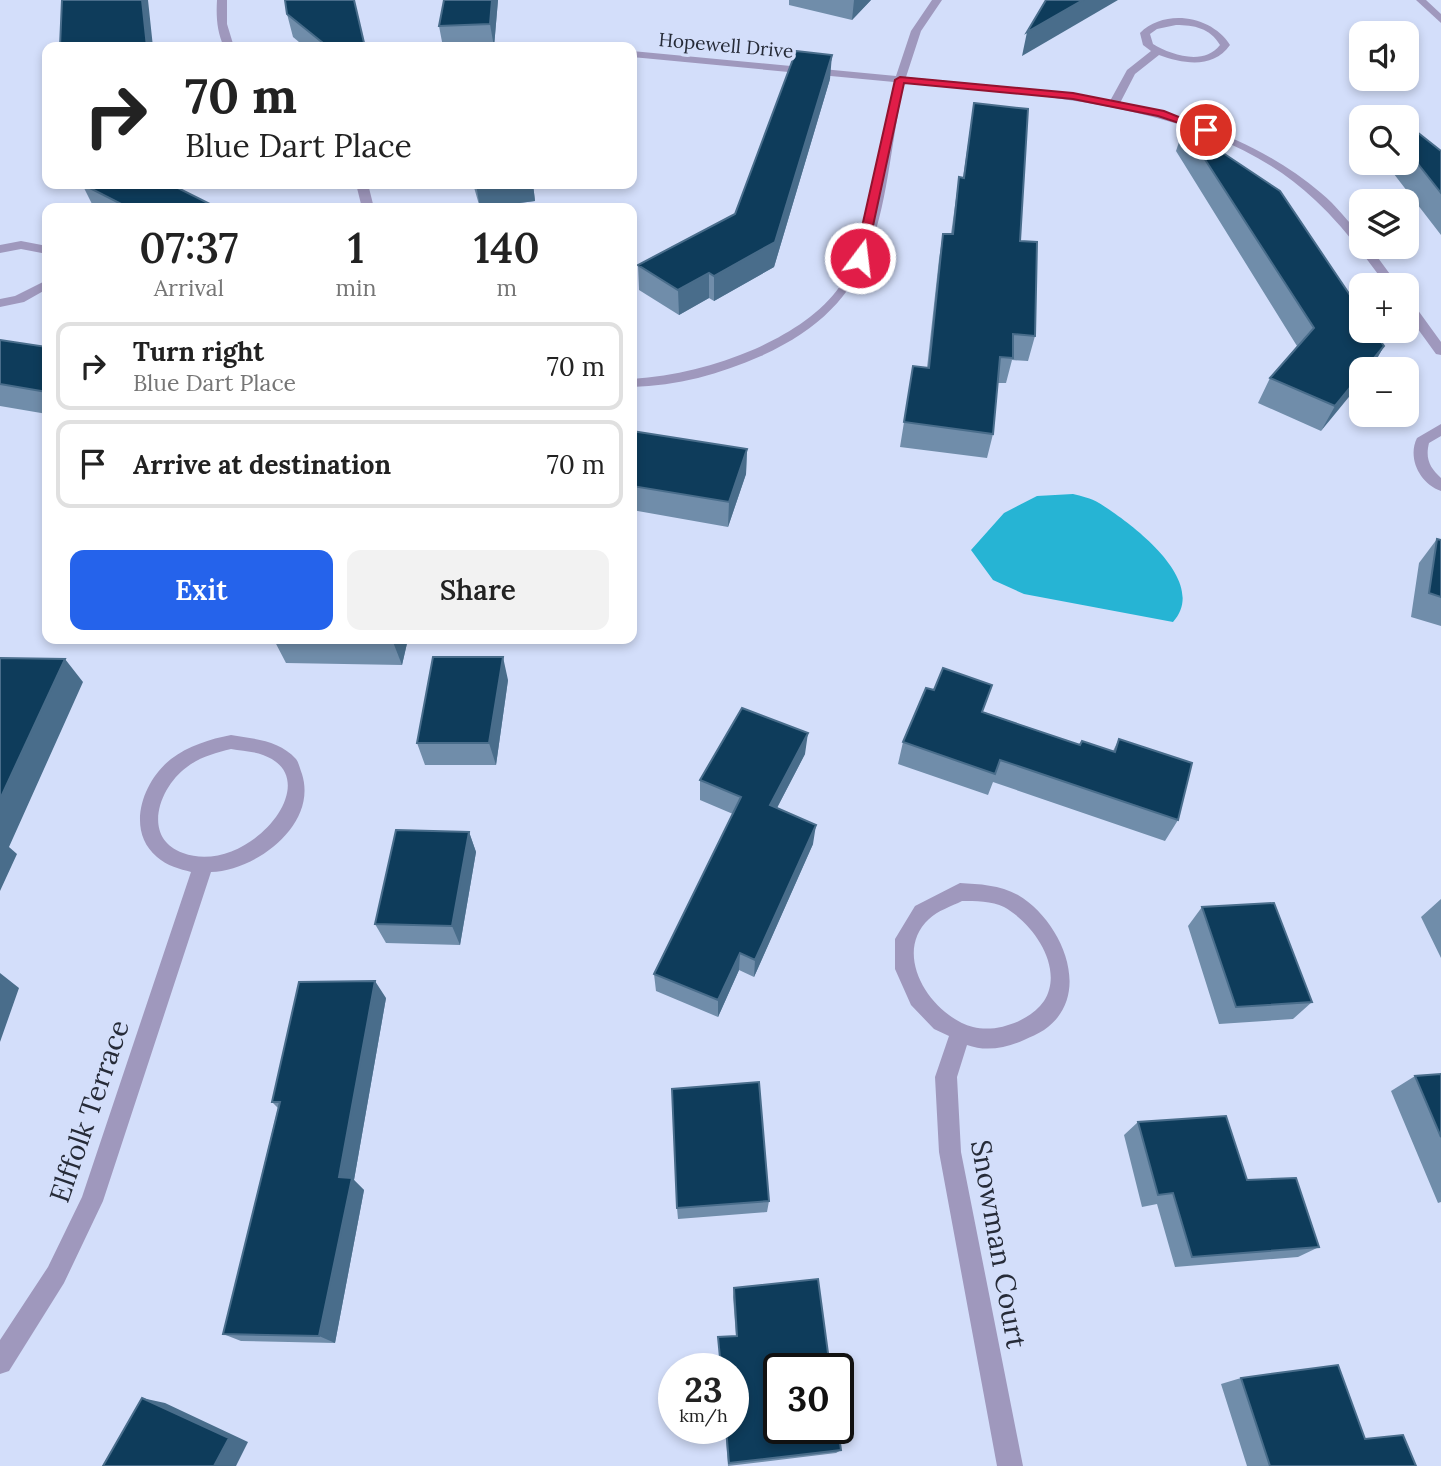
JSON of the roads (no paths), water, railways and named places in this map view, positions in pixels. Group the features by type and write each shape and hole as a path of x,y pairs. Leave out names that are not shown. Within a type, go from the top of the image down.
{"street":[{"path":"222,0 220,18 226,42"},
{"path":"637,382 698,374 744,359 791,337 825,312 847,286 860,258 900,80 922,18 937,0"},
{"path":"1421,0 1441,20"},
{"path":"1115,103 1131,67 1158,51 1181,58 1198,59 1219,54 1225,45 1223,38 1208,28 1185,22 1169,22 1150,27 1145,33 1148,44 1158,51"},
{"name":"Hopewell Drive","path":"637,54 1073,96 1115,103 1191,124 1246,149 1306,186 1349,229"},
{"path":"0,249 21,245 42,249"},
{"path":"0,303 42,287"},
{"path":"35,292 42,297"},
{"path":"1419,321 1441,351"},
{"path":"1441,429 1422,441 1418,452 1421,465 1441,486"},
{"path":"243,742 274,749 288,761 296,778 296,798 289,818 274,837 253,852 229,862 203,866 179,862 161,851 150,835 147,815 153,795 166,775 185,759 207,747 243,742"},
{"name":"Elffolk Terrace","path":"0,1362 56,1276 92,1201 203,866"},
{"path":"960,892 984,893 1009,900 1031,914 1049,934 1059,958 1060,982 1053,1006 1037,1024 1014,1035 988,1039 960,1033 936,1020 917,1000 905,977 902,954 907,931 919,913 937,899 960,892"},
{"name":"Snowman Court","path":"960,1033 946,1077 950,1152 1010,1466"}],"water":[{"path":"1073,494 1093,500 1113,512 1162,555 1182,589 1182,606 1173,622 1024,594 993,580 971,550 1004,513 1037,496"}]}
